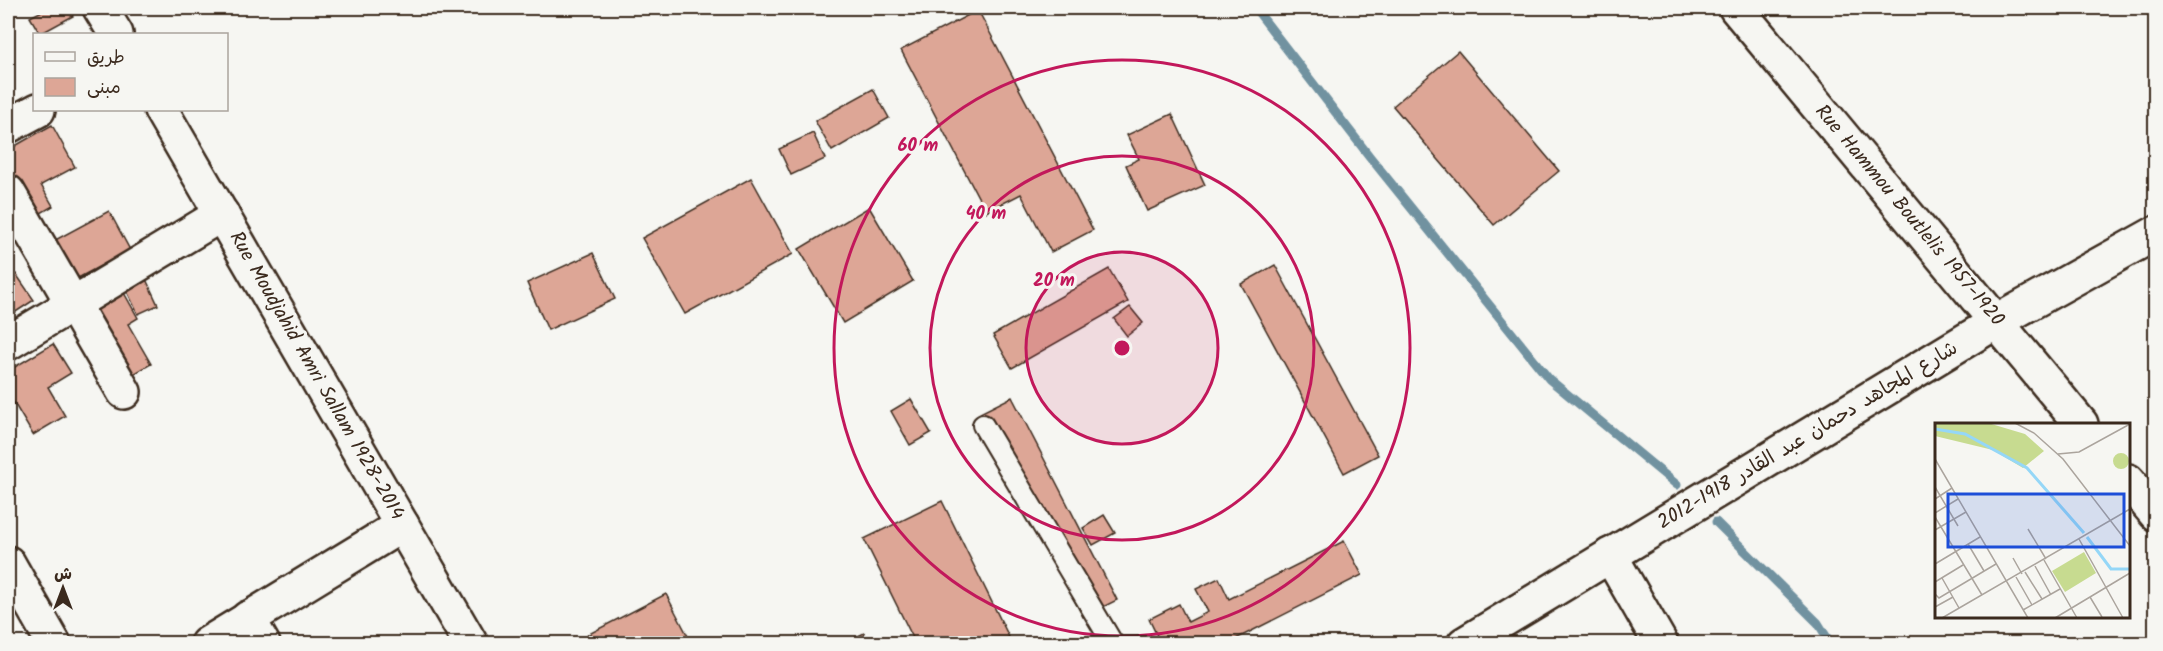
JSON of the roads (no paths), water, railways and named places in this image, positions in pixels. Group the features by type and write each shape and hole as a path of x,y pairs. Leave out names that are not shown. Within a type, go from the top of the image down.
{"street":[{"path":"100,8 115,33"},
{"name":"Rue Hammou Boutlelis 1957-1920","path":"1736,8 2080,423"},
{"path":"8,126 36,111"},
{"name":"Rue Moudjahid Amri Sallam 1928-2014","path":"161,111 471,644"},
{"path":"8,192 124,392"},
{"path":"8,343 222,214"},
{"name":"شارع المجاهد دحمان عبد القادر 1918-2012","path":"1464,644 1996,322 2156,233"},
{"path":"2130,484 2156,514"},
{"path":"207,644 256,631 402,525"},
{"path":"1610,555 1661,644"},
{"path":"8,563 54,644"}],"lane":[{"path":"983,425 1113,644"}],"waterway":[{"path":"1255,8 1370,157 1549,379 1677,485"},
{"path":"1716,522 1818,623 1831,644"}]}
